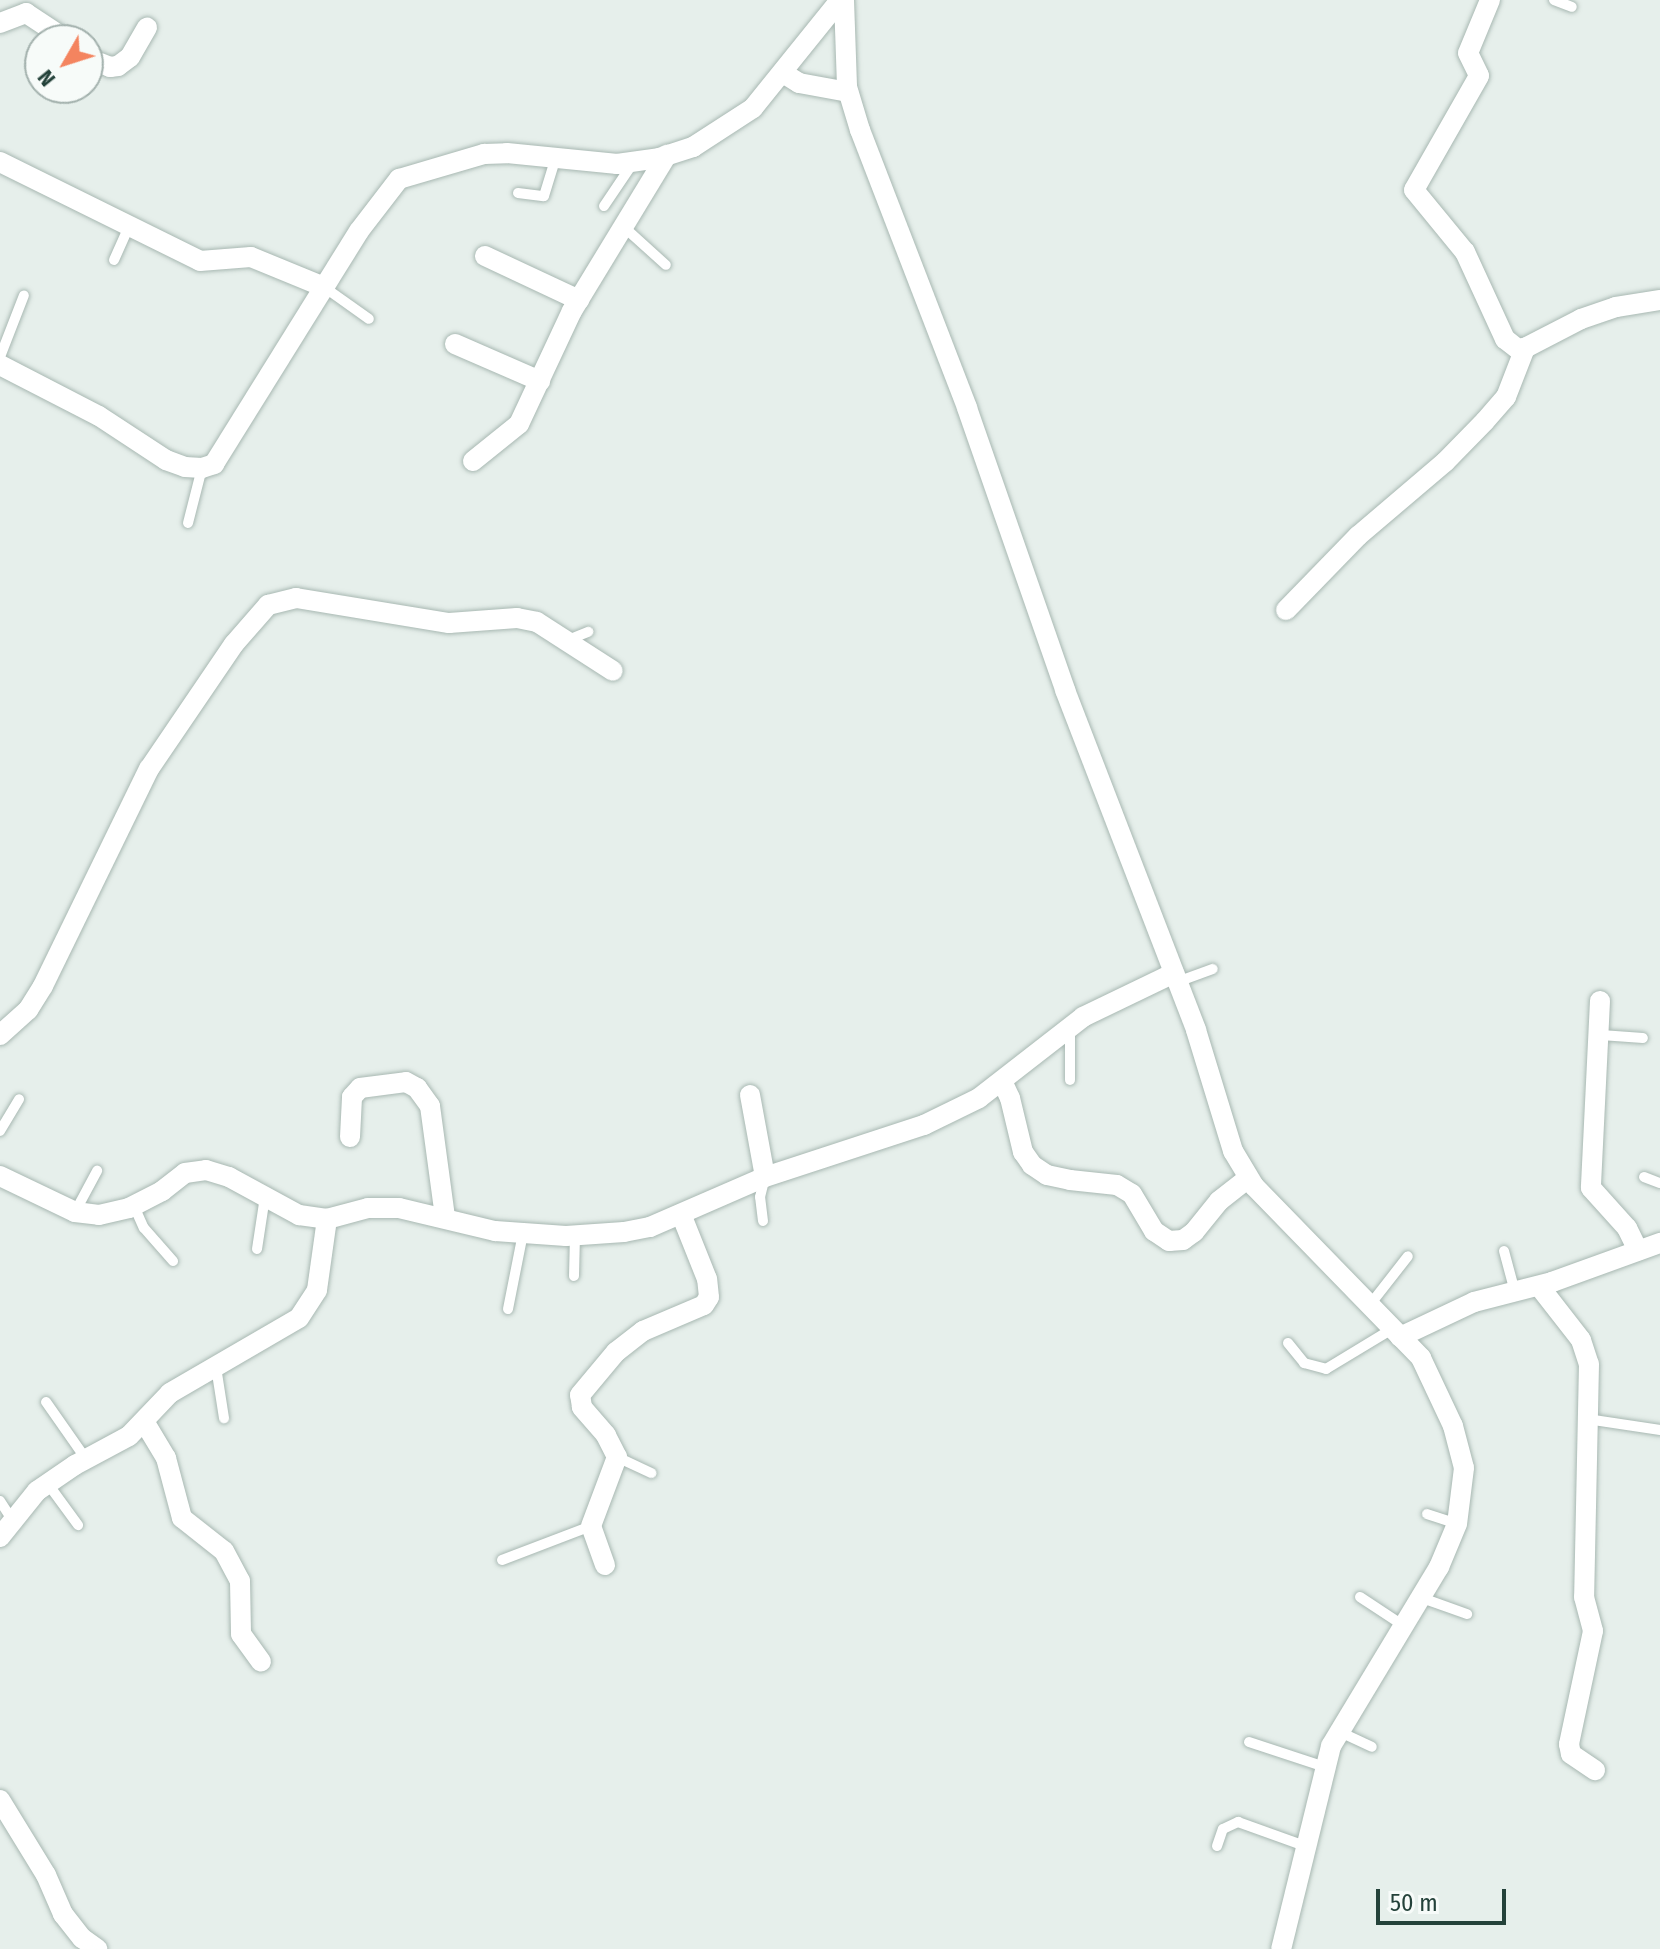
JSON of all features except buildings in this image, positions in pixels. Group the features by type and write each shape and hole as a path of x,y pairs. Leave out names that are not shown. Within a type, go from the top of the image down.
{"street":[{"path":"0,365 99,416 166,460 185,467 202,468 214,464 324,287 386,193 399,179 484,154 556,157 617,164 693,147 753,108 842,0"},
{"path":"842,0 848,92 860,130 967,408 1065,690 1196,1030 1233,1151 1251,1182 1421,1358 1453,1426 1464,1468 1457,1524 1422,1598 1340,1732 1325,1767 1281,1949"},
{"path":"1490,0 1468,53 1479,76 1414,190 1465,252 1505,339 1518,349 1581,319 1616,307 1660,300"},
{"path":"0,23 26,13 43,24"},
{"path":"104,65 118,66 130,57 147,28"},
{"path":"783,73 799,83 848,92"},
{"path":"473,461 519,424 579,300 667,155"},
{"path":"0,162 200,261 251,257 324,287"},
{"path":"485,256 579,300"},
{"path":"455,344 540,381"},
{"path":"1286,610 1358,536 1445,462 1485,421 1506,397 1525,348"},
{"path":"0,1035 28,1010 43,986 149,769 234,644 268,605 296,598 449,623 517,618 537,622 613,671"},
{"path":"0,1176 75,1212 99,1215 134,1206 185,1173 206,1170 229,1177 299,1215 327,1219 368,1208 399,1208 495,1231 575,1235 650,1227 765,1177 924,1125 979,1098 1083,1017 1175,978"},
{"path":"1600,1001 1601,1035 1595,1086 1591,1188 1627,1228 1638,1251"},
{"path":"1002,1081 1010,1098 1023,1152 1032,1165 1047,1175 1117,1185 1132,1194 1154,1231 1169,1241 1183,1240 1194,1232 1219,1201 1251,1182"},
{"path":"350,1137 351,1100 360,1088 406,1082 417,1088 430,1106 445,1217"},
{"path":"750,1095 765,1177"},
{"path":"605,1565 591,1526 617,1457 606,1435 582,1407 580,1395 616,1352 643,1331 704,1305 709,1297 707,1279 681,1214"},
{"path":"6,1529 48,1484 145,1423 170,1393 287,1326 311,1303 317,1290 327,1219"},
{"path":"1396,1333 1474,1302 1539,1286 1660,1243"},
{"path":"1539,1286 1587,1352 1591,1385 1587,1419 1584,1597 1593,1631 1569,1744 1571,1754 1595,1770"},
{"path":"145,1423 166,1458 182,1518 224,1551 240,1581 241,1634 261,1662"},
{"path":"2,1807 46,1875 63,1914 82,1938 97,1949"}],"lane":[{"path":"1554,0 1572,7"},
{"path":"518,193 544,196 556,157"},
{"path":"604,206 634,162"},
{"path":"114,260 129,226"},
{"path":"625,228 666,265"},
{"path":"324,287 369,319"},
{"path":"0,357 24,295"},
{"path":"188,523 202,468"},
{"path":"566,641 588,632"},
{"path":"1175,978 1213,969"},
{"path":"1070,1027 1070,1080"},
{"path":"1601,1035 1643,1038"},
{"path":"0,1131 19,1099"},
{"path":"75,1212 97,1171"},
{"path":"763,1221 760,1197 765,1177"},
{"path":"1644,1177 1660,1183"},
{"path":"257,1249 265,1197"},
{"path":"134,1206 144,1228 173,1261"},
{"path":"508,1309 523,1233"},
{"path":"574,1276 575,1235"},
{"path":"1504,1251 1515,1292"},
{"path":"1369,1306 1408,1256"},
{"path":"1288,1343 1304,1363 1326,1369 1396,1333"},
{"path":"216,1367 224,1418"},
{"path":"46,1402 86,1459"},
{"path":"1587,1419 1660,1430"},
{"path":"617,1457 652,1473"},
{"path":"48,1484 78,1525"},
{"path":"0,1501 6,1529"},
{"path":"1427,1514 1457,1524"},
{"path":"502,1560 591,1526"},
{"path":"1360,1597 1405,1627"},
{"path":"1422,1598 1467,1614"},
{"path":"1340,1732 1372,1747"},
{"path":"1249,1742 1325,1767"},
{"path":"1217,1846 1223,1829 1238,1822 1305,1846"}]}
